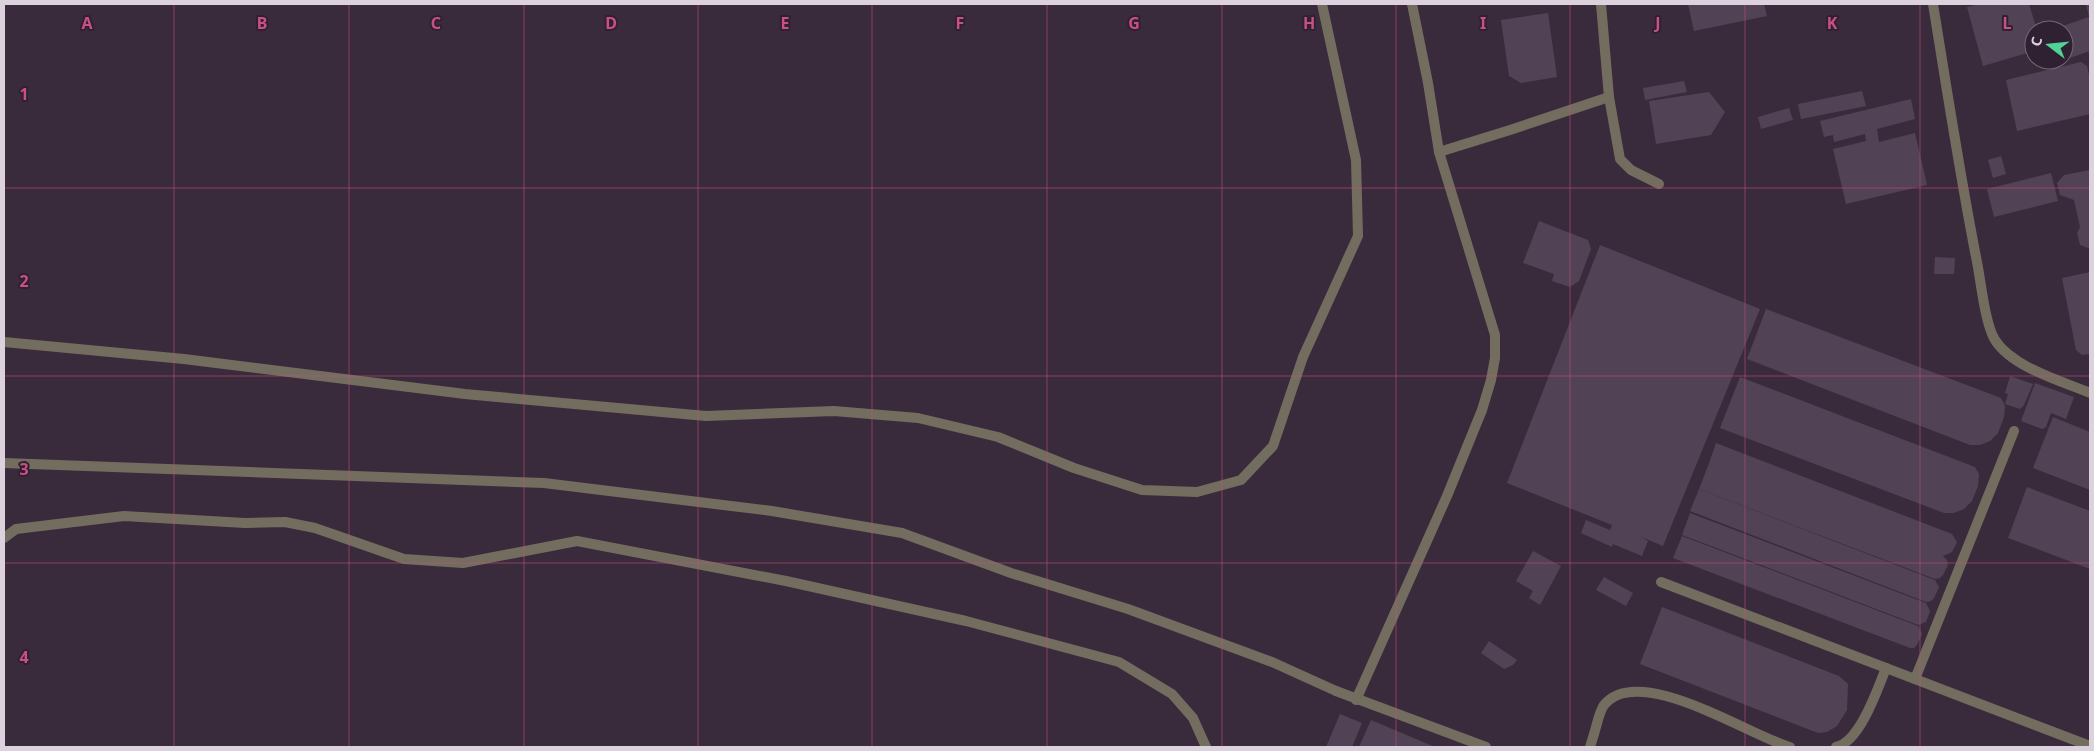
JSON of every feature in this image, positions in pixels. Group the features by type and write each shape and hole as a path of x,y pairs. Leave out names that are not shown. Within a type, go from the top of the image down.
{"street":[{"path":"4,342 184,359 465,394 706,416 834,411 918,418 998,437 1074,468 1142,490 1197,492 1241,480 1273,446 1302,357 1358,236 1356,160 1322,4"},
{"path":"1356,700 1447,496 1482,410 1495,358 1495,335 1439,152 1428,83 1412,4"},
{"path":"1601,4 1609,97 1620,159 1631,170 1659,184"},
{"path":"1933,4 1967,209 1987,313 1994,338 2006,353 2045,375 2090,393"},
{"path":"1439,152 1609,97"},
{"path":"1916,679 2014,431"},
{"path":"4,463 544,483 762,510 902,533 1012,572 1128,609 1254,655 1356,700 1486,747"},
{"path":"4,538 16,529 124,516 245,523 285,522 315,528 404,559 463,563 577,541 786,580 966,621 1119,662 1172,694 1193,718 1206,747"},
{"path":"1661,582 2090,746"},
{"path":"1836,747 1852,737 1871,709 1886,668"},
{"path":"1590,747 1603,706 1621,693 1636,691 1663,695 1701,708 1790,747"}],"building":[{"path":"1688,4 1764,4 1767,16 1694,31"},
{"path":"1980,4 2029,4 2034,20 2024,20 2024,54 1983,66 1967,7"},
{"path":"2086,4 2090,4 2090,51 2074,57 2074,22 2089,17"},
{"path":"1548,13 1557,77 1521,83 1509,76 1501,20"},
{"path":"2081,62 2087,66 2090,79 2090,114 2017,131 2006,80 2048,70 2074,70 2074,64"},
{"path":"1684,81 1687,92 1645,100 1643,88"},
{"path":"1862,91 1866,106 1801,119 1798,104"},
{"path":"1709,92 1725,112 1711,135 1656,144 1649,101"},
{"path":"1911,99 1915,119 1877,129 1879,142 1915,133 1927,185 1846,204 1833,149 1866,141 1865,134 1834,142 1833,135 1824,137 1820,121"},
{"path":"1789,108 1793,120 1761,129 1758,117"},
{"path":"2001,156 2006,174 1993,178 1988,160"},
{"path":"2090,170 2090,248 2088,248 2080,245 2077,233 2080,227 2074,200 2060,195 2057,183 2064,175"},
{"path":"2051,173 2058,201 1994,217 1987,189"},
{"path":"1539,221 1588,240 1591,249 1579,281 1570,287 1552,281 1554,274 1523,263"},
{"path":"1600,245 1760,309 1663,546 1641,537 1648,541 1642,556 1613,544 1612,547 1581,533 1586,520 1610,530 1612,525 1507,483"},
{"path":"1935,257 1955,258 1954,274 1934,274"},
{"path":"2090,272 2090,354 2082,355 2076,350 2062,278"},
{"path":"1766,309 2001,398 2005,406 2004,417 1998,433 1990,441 1980,445 1970,445 1747,359"},
{"path":"2010,376 2033,384 2024,405 2020,409 2005,404 2008,394 2005,393"},
{"path":"1740,377 1975,467 1979,474 1978,486 1972,501 1964,509 1954,513 1944,513 1720,428"},
{"path":"2035,383 2074,397 2066,419 2051,413 2046,427 2042,429 2021,421"},
{"path":"2053,417 2090,432 2090,490 2033,468"},
{"path":"1716,443 1952,534 1957,542 1952,552 1943,556 1947,560 1948,565 1943,575 1935,579 1699,489"},
{"path":"2027,487 2090,511 2090,569 2008,538"},
{"path":"1699,489 1935,580 1939,587 1934,598 1926,602 1690,511"},
{"path":"1690,513 1926,603 1930,611 1926,622 1918,625 1682,535"},
{"path":"1682,536 1918,626 1922,634 1917,645 1914,648 1910,648 1673,558"},
{"path":"1533,551 1561,566 1540,605 1529,598 1533,591 1516,581"},
{"path":"1604,577 1633,593 1626,606 1596,590"},
{"path":"1662,607 1839,676 1848,684 1847,710 1837,726 1827,732 1818,733 1640,664"},
{"path":"1489,641 1517,660 1513,665 1504,669 1481,653"},
{"path":"1340,714 1362,723 1352,747 1326,747"},
{"path":"1371,720 1435,747 1359,747"}]}
